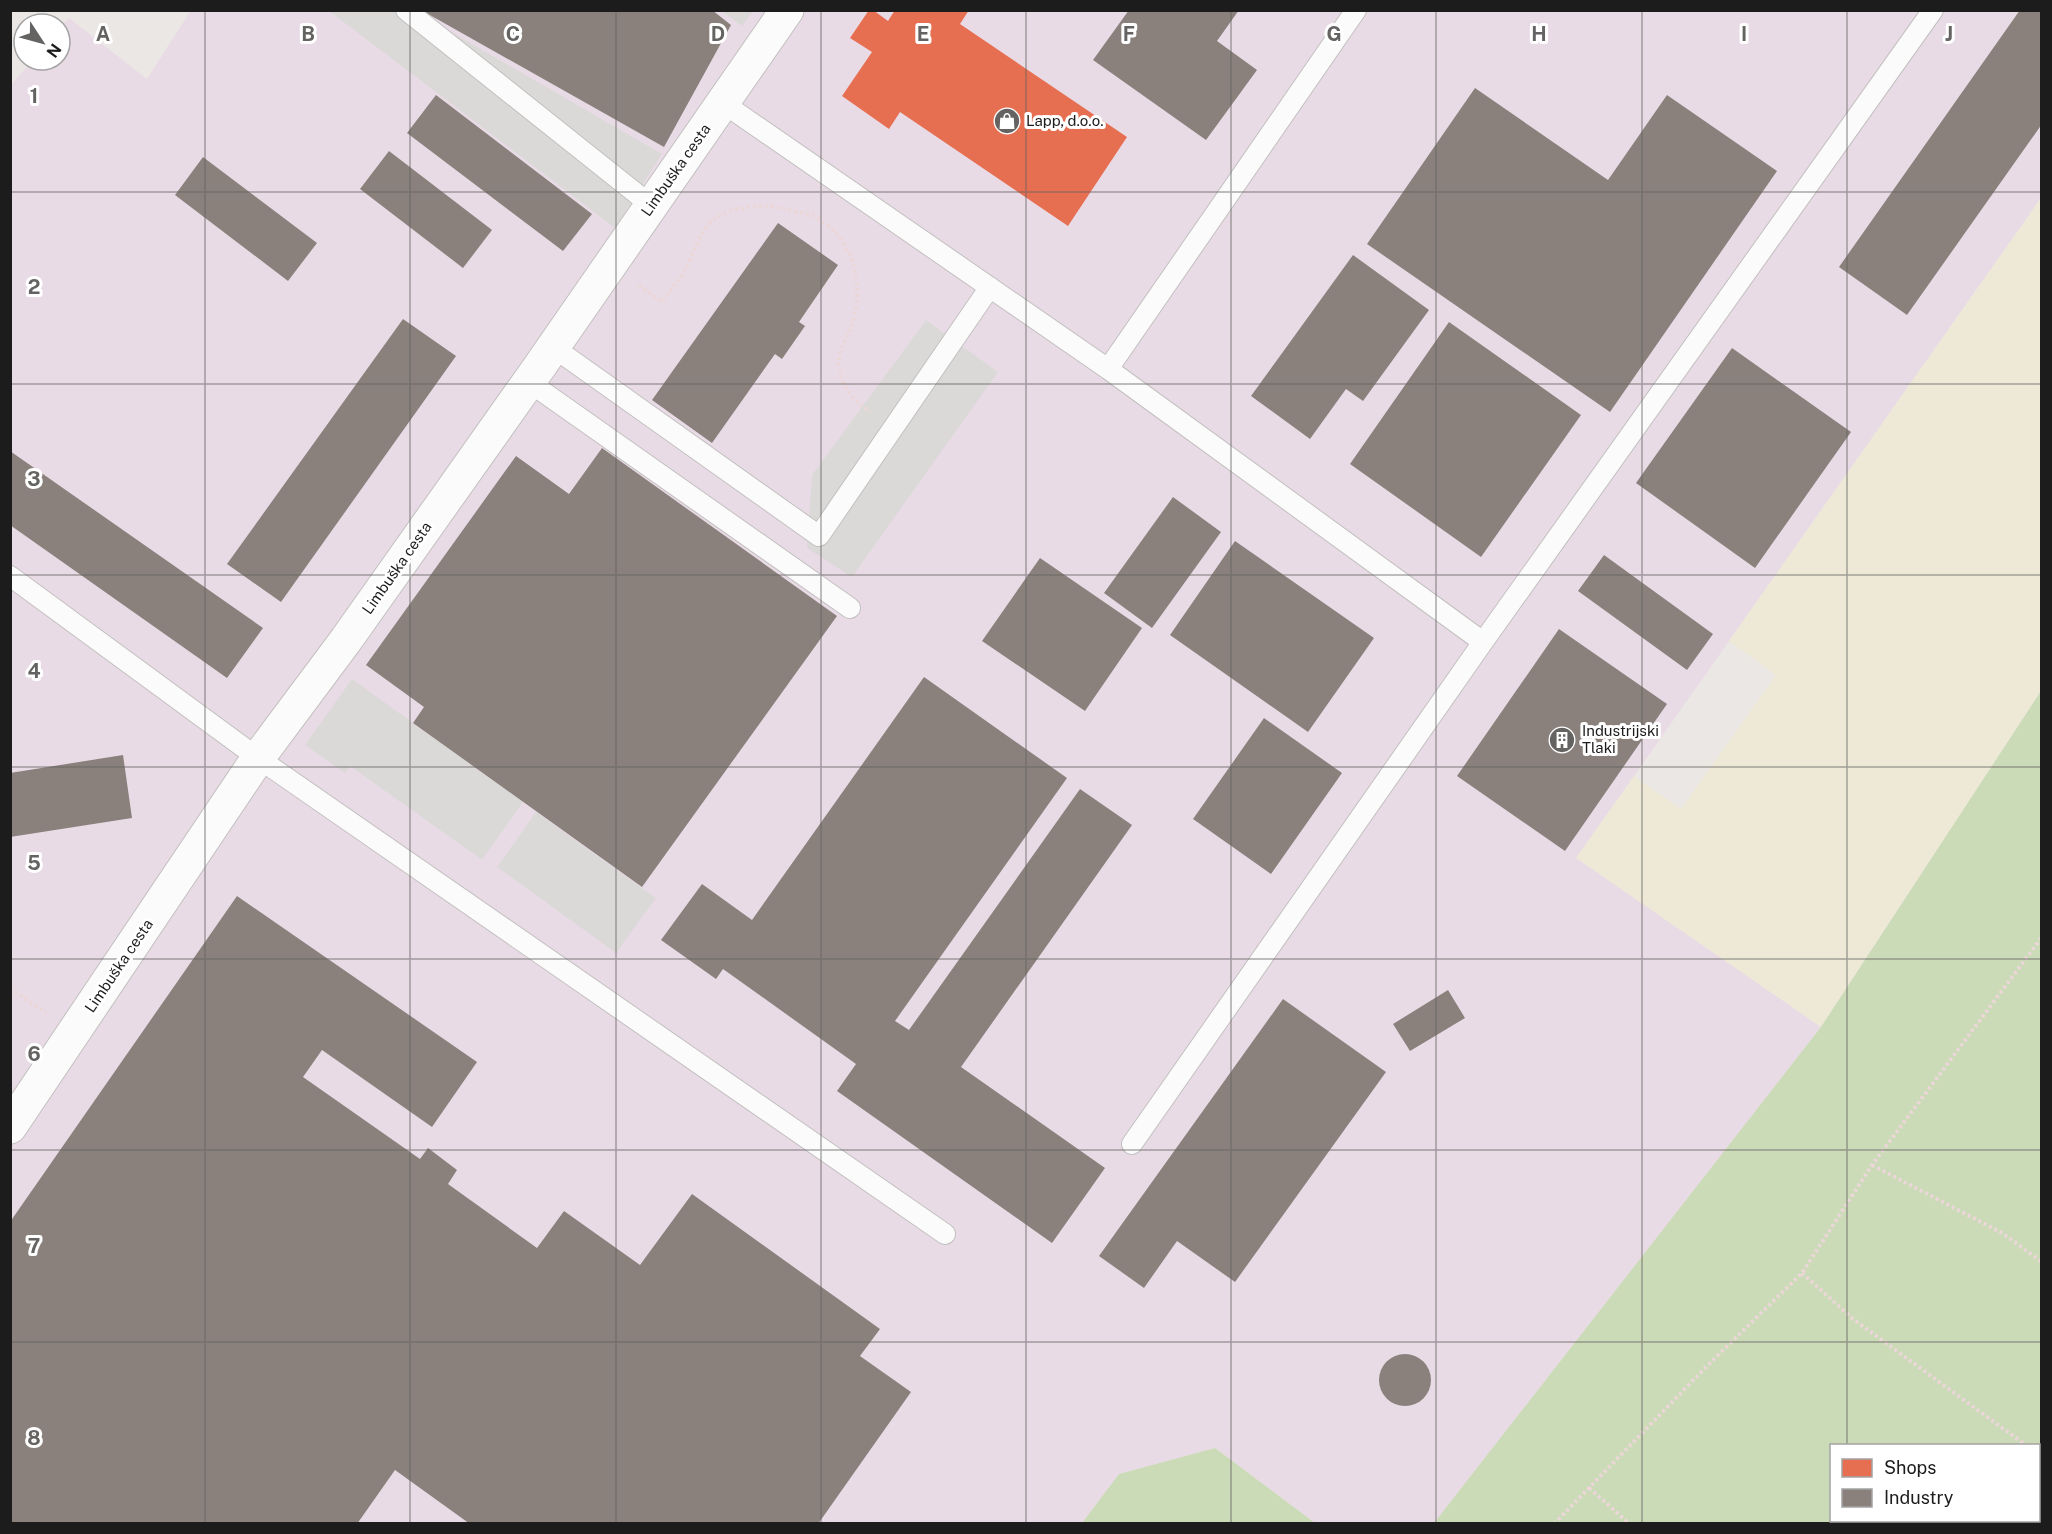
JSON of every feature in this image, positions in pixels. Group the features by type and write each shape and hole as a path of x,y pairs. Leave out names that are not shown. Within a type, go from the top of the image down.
{"street":[{"name":"Limbuška cesta","path":"10,1127 258,758 346,640 652,206 787,10"}],"lane":[{"path":"406,10 652,206"},
{"path":"1108,369 1356,10"},
{"path":"1132,1144 1483,642 1933,10"},
{"path":"723,103 1108,369 1483,642"},
{"path":"553,347 819,536 990,287"},
{"path":"528,382 850,608"},
{"path":"10,576 258,758 945,1234"}],"path":[{"path":"610,265 662,302 687,266 708,224 725,213 755,206 783,208 813,216 831,228 847,247 854,267 858,294 853,321 839,358 841,377 848,394 862,407 893,428"},
{"path":"1554,1524 1707,1366 1802,1273 1872,1165 2042,937"},
{"path":"10,988 74,1032"},
{"path":"1872,1165 2002,1233 2042,1262"},
{"path":"1802,1273 1852,1319 2024,1444"},
{"path":"1589,1488 1630,1524"}],"shaded area":[{"path":"191,10 2041,11 2041,198 1577,857 1821,1027 1434,1523 1315,1523 1215,1448 1119,1474 1082,1523 11,1524 10,86 22,72 72,72 72,20 147,79"},
{"path":"329,11 415,11 662,154 615,228"},
{"path":"721,11 753,11 742,26"},
{"path":"2041,198 2041,691 1821,1027 1576,858 1634,776 1681,809 1776,675 1729,641"},
{"path":"926,320 998,372 852,577 807,548 812,475"},
{"path":"352,679 523,802 482,860 350,766 345,773 305,745"},
{"path":"536,812 656,898 616,953 497,867"}],"green space":[{"path":"2041,691 2041,1523 1434,1523 1821,1027"},
{"path":"1215,1448 1315,1523 1082,1523 1119,1474"}],"building: Shops":[{"name":"Lapp, d.o.o.","path":"869,10 873,10 888,21 895,10 969,10 960,24 1127,137 1068,226 900,112 889,129 842,96 872,52 850,38"}],"building: Industry":[{"path":"421,10 712,10 731,25 664,147"},
{"path":"1129,10 1239,10 1217,41 1257,70 1206,140 1093,60"},
{"path":"2020,10 2042,10 2042,124 1907,315 1839,267"},
{"path":"1475,88 1608,180 1667,95 1777,171 1610,412 1367,244"},
{"path":"436,95 592,214 563,251 407,133"},
{"path":"389,151 492,230 463,268 360,189"},
{"path":"203,157 317,243 288,281 175,195"},
{"path":"778,223 838,265 799,322 805,326 782,359 775,354 712,443 652,400"},
{"path":"1353,255 1429,310 1363,401 1346,389 1310,439 1251,396"},
{"path":"403,319 456,356 281,602 227,564"},
{"path":"1449,322 1581,415 1481,557 1350,464"},
{"path":"1732,348 1851,432 1755,568 1636,483"},
{"path":"602,448 837,616 642,887 413,723 424,707 366,665 516,456 569,494"},
{"path":"10,451 263,628 227,678 10,525"},
{"path":"1173,497 1221,532 1152,628 1104,593"},
{"path":"1235,541 1374,638 1308,732 1170,635"},
{"path":"1604,555 1713,634 1687,670 1578,591"},
{"path":"1040,558 1142,628 1085,711 982,641"},
{"name":"Industrijski Tlaki","path":"1559,629 1667,704 1565,851 1457,776"},
{"path":"924,677 1067,778 895,1021 909,1030 1080,789 1132,825 961,1067 1105,1168 1052,1243 837,1091 856,1064 723,969 716,979 661,940 702,884 752,920"},
{"path":"1264,718 1342,773 1271,874 1193,819"},
{"path":"123,755 132,818 10,837 10,773"},
{"path":"237,896 477,1062 432,1127 322,1050 303,1077 420,1159 428,1148 457,1170 448,1184 537,1248 564,1211 640,1265 692,1194 880,1329 860,1356 911,1392 818,1524 470,1524 395,1470 357,1524 10,1524 10,1222"},
{"path":"1448,990 1465,1018 1410,1051 1393,1024"},
{"path":"1283,999 1386,1072 1235,1282 1177,1241 1144,1288 1099,1256"},
{"path":"1405,1354 1415,1356 1423,1362 1429,1370 1431,1380 1429,1390 1423,1398 1415,1404 1405,1406 1395,1404 1387,1398 1381,1390 1379,1380 1381,1370 1387,1362 1395,1356"}],"place":[{"name":"Lapp, d.o.o.","path":"1007,121"},
{"name":"Industrijski Tlaki","path":"1562,740"}]}
